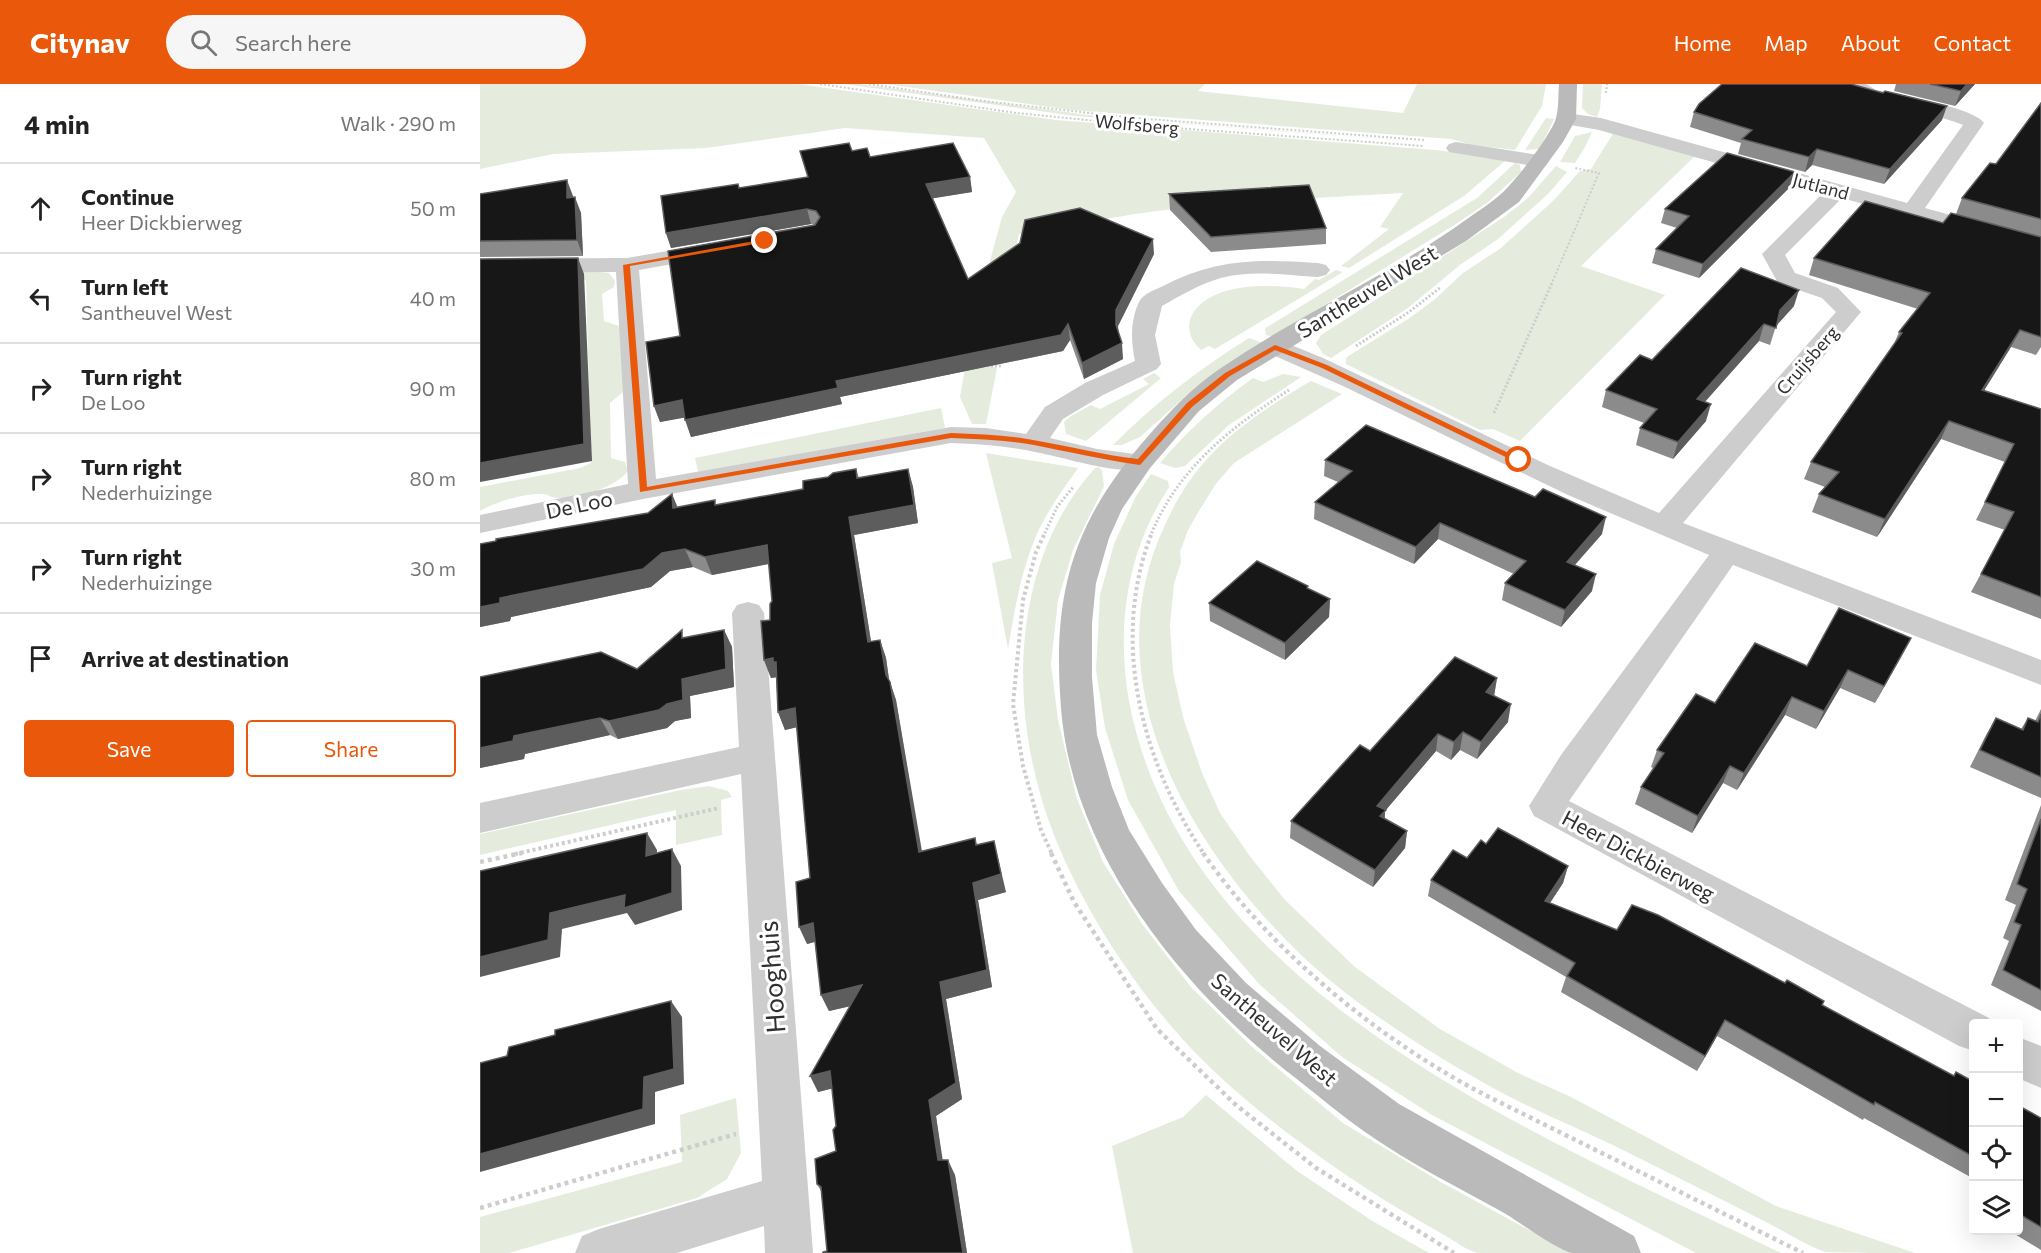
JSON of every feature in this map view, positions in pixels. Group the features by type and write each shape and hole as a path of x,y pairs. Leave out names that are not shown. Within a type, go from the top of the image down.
{"street":[{"name":"Santheuvel West","path":"1568,84 1566,119 1556,138 1511,197 1458,236 1228,375 1190,405 1140,462 1108,510 1094,538 1081,583 1077,613 1075,677 1080,735 1094,787 1112,835 1182,942 1232,996 1305,1060 1383,1119 1617,1253"},
{"path":"1853,84 1870,94 1955,114 1974,123 1913,209"},
{"name":"Jutland","path":"1566,119 1601,124 1837,191 1913,209 2041,247"},
{"path":"1456,148 1539,161"},
{"name":"Cruijsberg","path":"1665,525 1849,312 1830,294 1786,278 1773,254 1837,191"},
{"path":"480,266 627,265 730,247"},
{"path":"627,265 643,490"},
{"path":"1034,442 1054,413 1094,389 1148,364 1143,335 1151,302 1208,274 1237,268 1270,267 1318,270"},
{"path":"1275,347 1324,366 1576,488 1727,552 2041,673"},
{"name":"De Loo","path":"480,524 643,490 951,435 986,436 1034,442 1097,457 1140,462"},
{"name":"Heer Dickbierweg","path":"1727,552 1573,765 1547,806 1969,1029"},
{"name":"Hooghuis","path":"748,613 789,1253"},
{"path":"480,818 757,757"},
{"path":"2023,1058 2041,1068"},
{"path":"599,1253 785,1197"}],"path":[{"name":"Wolfsberg","path":"820,84 1016,113 1147,126 1456,148"},
{"name":"Wolfsberg","path":"869,84 1074,112 1439,141 1456,148"},
{"path":"1480,441 1514,372 1599,173 1577,168 1570,176"},
{"name":"Santheuvel West","path":"1443,286 1409,312 1251,415 1204,453 1184,475 1157,520 1138,573 1130,629 1133,678 1148,739 1169,798 1202,854 1250,914 1292,958 1338,997 1452,1077 1803,1253"},
{"path":"994,355 992,366 1001,366"},
{"path":"480,862 759,799"},
{"path":"480,1208 781,1121"}],"shaded area":[{"path":"480,84 798,84 1056,120 1435,150 1505,161 1464,196 1349,268 1341,266 1389,229 1380,227 1403,193 1211,204 1135,214 1019,234 990,366 997,368 986,424 972,424 960,397 973,323 1002,217 1016,192 984,138 845,128 706,148 553,154 480,169"},
{"path":"844,84 859,84 1111,118 1439,143 1075,116"},
{"path":"886,84 1205,84 1198,91 1403,113 1417,84 1546,84 1542,106 1515,150 1472,145 1451,139 1071,110"},
{"path":"1583,84 1602,84 1597,117 1588,114 1582,108"},
{"path":"1546,118 1554,119 1543,142 1538,149 1525,150"},
{"path":"1592,132 1575,163 1560,162 1575,136"},
{"path":"1614,132 1696,155 1581,266 1665,295 1520,441 1493,429 1480,430 1346,364 1346,358 1350,355 1408,319 1434,300 1463,273 1501,248 1554,200 1580,171 1591,169"},
{"path":"1515,163 1520,165 1521,172 1487,203 1273,337 1266,335 1267,327 1477,198"},
{"path":"1556,166 1567,172 1548,194 1498,239 1460,265 1408,308 1331,358 1323,354 1316,343 1321,335 1504,217 1528,198"},
{"path":"579,270 609,273 615,281 614,287 602,294 604,321 619,326 621,331 623,392 610,403 611,458 625,462 628,471 615,482 584,495 556,498 544,494 527,495 501,501 480,511 480,487 580,468 591,463 586,280 480,298"},
{"path":"1336,270 1343,272 1215,349 1209,346 1201,350 1192,339 1189,330 1191,317 1199,305 1211,297 1226,291 1259,286 1304,289 1315,279 1319,280"},
{"path":"1249,338 1263,343 1196,387 1140,437 1122,445 1113,445 1178,387"},
{"path":"1154,373 1161,378 1086,441 1066,434 1064,422 1071,416 1091,405 1100,409 1149,384 1143,379"},
{"path":"1283,374 1301,377 1229,425 1185,466 1175,468 1160,463 1181,439 1253,378 1263,382"},
{"path":"1311,381 1342,394 1234,463 1215,485 1188,530 1180,552 1181,562 1174,584 1170,625 1173,672 1183,717 1202,773 1220,813 1249,855 1285,900 1355,967 1440,1029 1518,1073 1571,1097 1776,1206 1915,1253 1825,1252 1480,1081 1371,1012 1321,973 1258,910 1221,862 1188,811 1163,757 1146,700 1139,642 1145,583 1169,516 1200,467 1229,437 1269,407"},
{"path":"941,408 945,428 698,472 695,458"},
{"path":"986,453 1078,468 1035,538 1020,586 1008,649 992,563 1012,558"},
{"path":"1099,467 1102,471 1104,486 1073,550 1058,600 1051,664 1058,720 1077,799 1103,862 1142,924 1191,987 1251,1046 1343,1123 1439,1181 1571,1253 1474,1252 1346,1175 1254,1107 1190,1048 1137,983 1105,935 1077,885 1054,835 1039,790 1029,742 1024,693 1024,644 1031,596 1045,550 1066,507 1095,468"},
{"path":"1151,474 1168,481 1169,487 1143,537 1128,590 1124,645 1129,701 1163,804 1221,895 1297,974 1386,1043 1485,1105 1586,1159 1781,1253 1696,1253 1432,1115 1342,1057 1259,984 1179,891 1128,800 1105,728 1096,670 1100,595 1114,544 1136,496"},
{"path":"709,786 728,791 732,797 721,800 722,835 676,845 676,810 480,855 480,834 681,790"},
{"path":"1206,1095 1297,1171 1374,1222 1429,1253 1133,1253 1112,1146 1183,1117"},
{"path":"736,1098 741,1153 727,1179 697,1198 509,1253 480,1253 480,1217 682,1162 680,1115"}],"building":[{"path":"1722,84 1851,84 1947,106 1890,169 1817,149 1809,157 1742,139 1752,130 1694,112 1699,104"},
{"path":"1930,84 1967,84 1961,91"},
{"path":"2041,103 2041,219 1962,198 1990,163 1996,164"},
{"path":"849,143 852,151 867,148 870,157 953,143 970,177 926,184 968,279 1020,243 1025,220 1080,208 1153,239 1116,310 1116,325 1122,343 1082,363 1068,324 1061,335 836,381 838,388 685,420 682,400 654,406 646,342 680,336 668,251 815,225 820,217 816,211 807,209 666,233 661,196 738,184 739,188 808,177 800,151"},
{"path":"1727,153 1795,172 1703,264 1656,249 1689,216 1665,209"},
{"path":"567,180 567,198 575,197 577,240 480,241 480,194"},
{"path":"1309,185 1326,228 1211,237 1169,194"},
{"path":"1865,201 1943,223 1951,213 2041,237 2041,337 2020,330 1982,390 2041,409 2041,597 1981,574 2014,512 1985,502 2014,444 1949,421 1885,519 1819,494 1839,472 1811,462 1902,333 1899,332 1930,293 1814,258"},
{"path":"578,258 584,444 480,463 480,259"},
{"path":"1741,268 1799,290 1780,310 1776,328 1764,324 1697,399 1711,404 1678,442 1640,428 1657,409 1606,390 1640,355 1652,360"},
{"path":"1366,425 1535,497 1543,489 1606,517 1567,562 1596,574 1565,610 1505,583 1526,561 1440,523 1416,547 1315,502 1352,471 1325,460"},
{"path":"856,469 857,478 908,469 914,505 849,517 868,642 880,640 886,675 890,682 919,852 975,838 976,845 994,841 1001,874 973,883 987,970 940,982 956,1083 929,1100 938,1160 948,1160 963,1253 823,1253 827,1251 821,1187 817,1184 815,1159 836,1151 833,1130 836,1126 830,1071 810,1076 862,985 821,995 813,923 799,927 796,882 810,878 795,708 778,712 776,662 773,662 773,658 764,660 761,621 770,620 772,601 767,545 705,557 685,549 662,553 643,569 500,598 500,603 480,607 480,544 496,541 496,539 648,513 672,494 673,508 715,500 715,505 803,489 803,481"},
{"path":"1257,561 1330,599 1285,643 1209,603"},
{"path":"1839,608 1911,638 1884,686 1848,670 1824,711 1792,697 1744,773 1730,766 1698,816 1641,787 1664,753 1657,750 1696,694 1715,703 1755,643 1807,666"},
{"path":"682,630 682,638 724,630 726,669 682,679 683,700 667,704 659,710 609,721 600,718 514,736 513,741 480,748 480,677 601,652 637,669"},
{"path":"1455,657 1497,678 1486,692 1511,704 1481,742 1463,732 1454,742 1438,734 1377,806 1386,810 1380,816 1407,831 1375,870 1291,821 1360,745 1370,751"},
{"path":"2041,714 2041,777 1980,750 1996,718 2023,730 2028,718 2038,722"},
{"path":"2041,819 2041,990 2003,970 2021,925 2014,922 2027,889 2017,884"},
{"path":"1498,828 1568,866 1545,901 1617,930 1632,905 1658,915 1785,983 1787,980 1824,1001 1822,1005 1954,1076 1956,1072 1969,1079 1969,1154 1875,1102 1874,1105 1725,1020 1705,1056 1567,976 1575,963 1431,880 1453,850 1467,858 1481,840 1486,844"},
{"path":"647,833 646,856 672,849 672,893 624,908 625,895 550,913 548,940 480,957 480,871"},
{"path":"671,1001 674,1069 644,1077 643,1109 480,1154 480,1063 507,1056 509,1047 555,1035 555,1030"},
{"path":"2023,1108 2041,1118 2041,1227 2023,1216"}],"route":[{"path":"765,241 627,265 643,490 951,435 986,436 1034,442 1097,457 1140,462 1190,405 1228,375 1275,347 1324,366 1519,460"}]}
